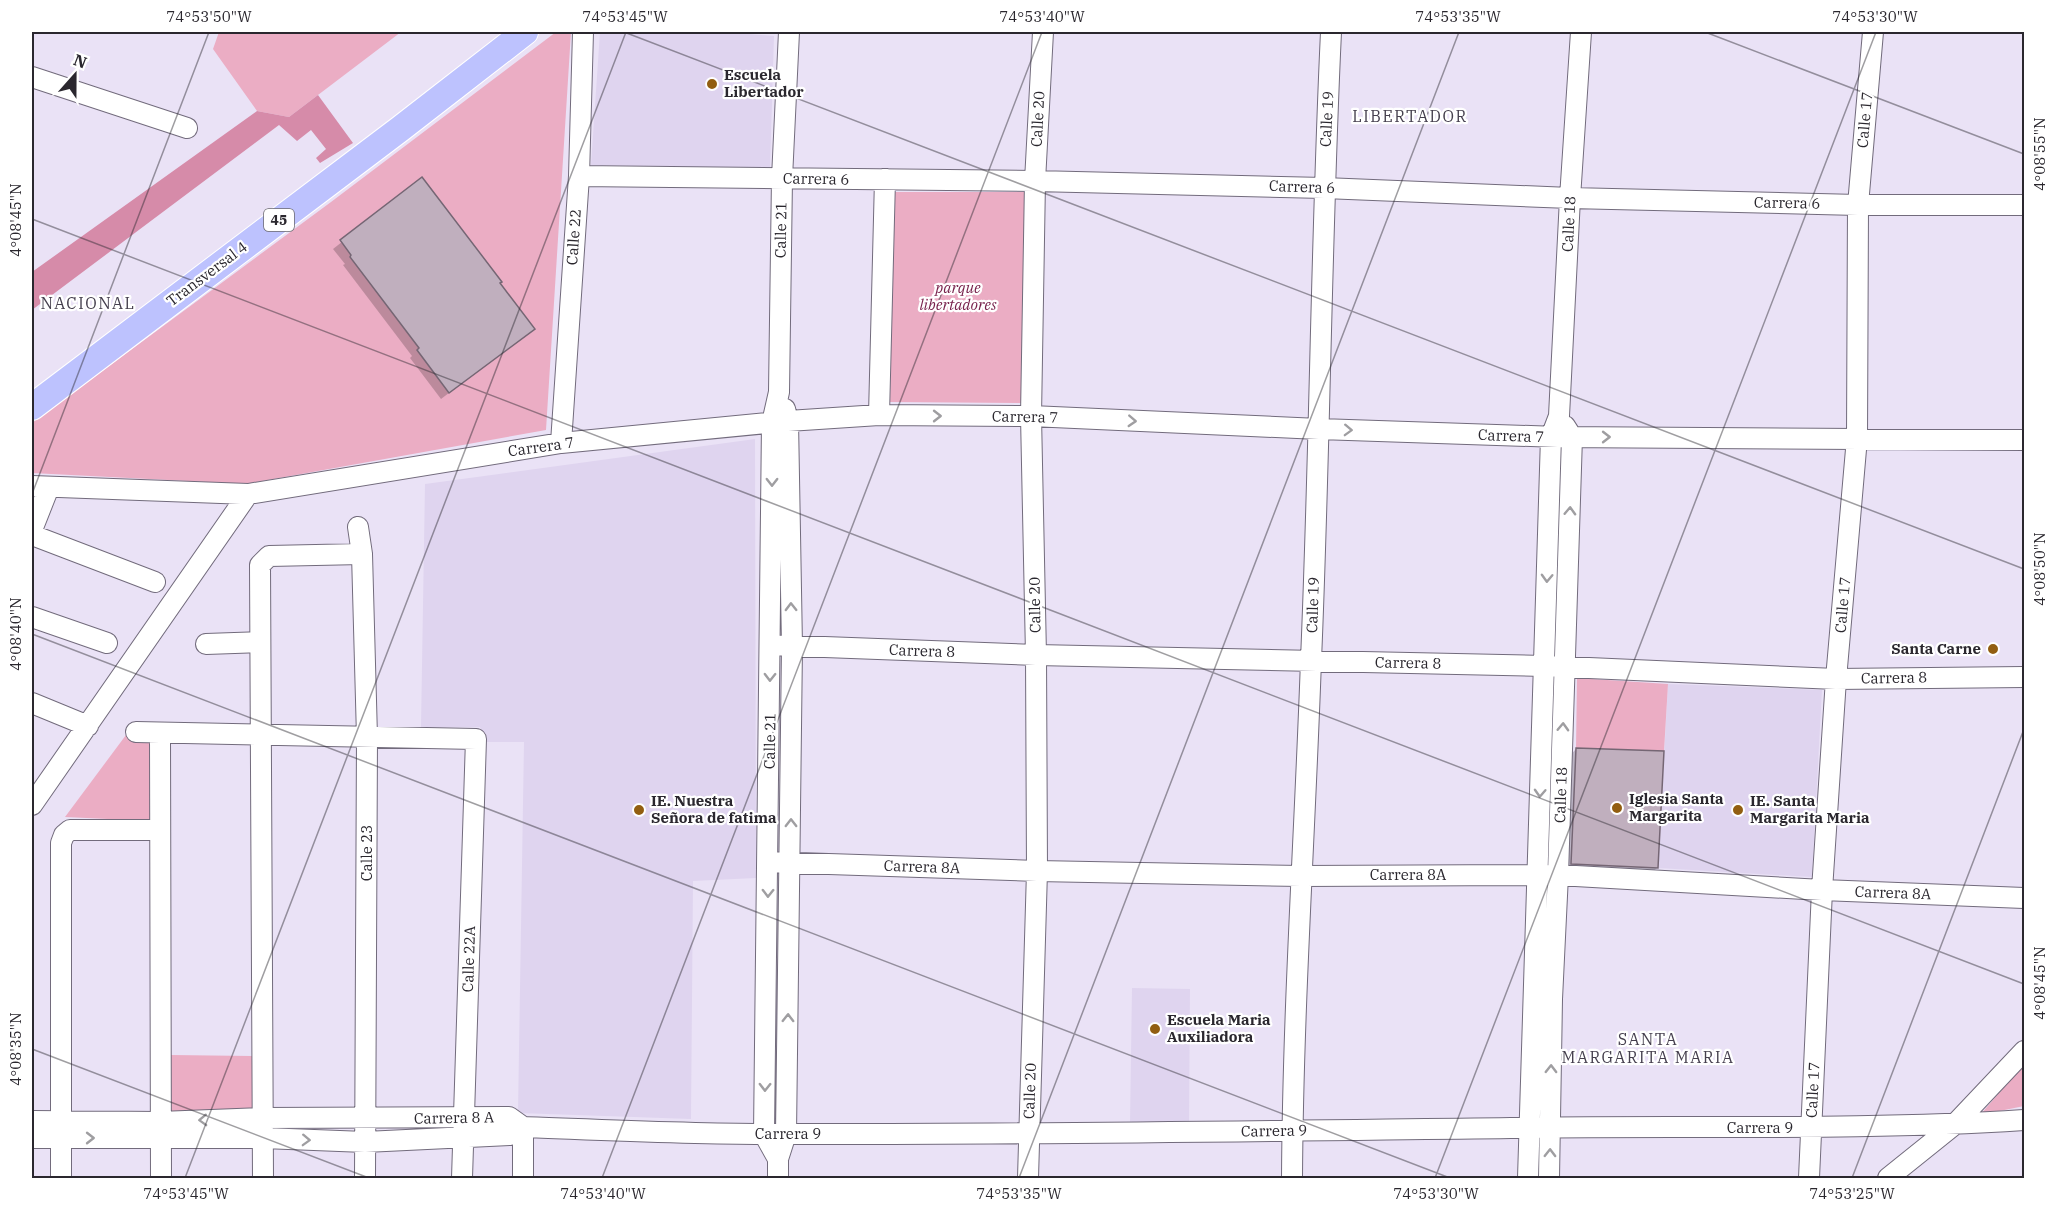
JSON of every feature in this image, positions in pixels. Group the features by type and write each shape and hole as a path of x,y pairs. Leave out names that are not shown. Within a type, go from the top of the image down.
{"main road":[{"name":"Transversal 4","path":"32,407 525,32"}],"street":[{"name":"Calle 22","path":"561,442 579,176 584,32"},
{"name":"Calle 21","path":"778,1169 786,1134 790,861 792,646 779,392 782,178 789,32"},
{"name":"Calle 20","path":"1028,1179 1037,871 1036,655 1031,416 1035,181 1043,32"},
{"name":"Calle 19","path":"1292,1179 1300,876 1311,661 1324,188 1331,32"},
{"name":"Calle 18","path":"1550,1179 1551,1127 1537,874 1551,437 1559,416 1581,32"},
{"name":"Calle 17","path":"1809,1179 1822,890 1836,679 1857,438 1858,205 1873,32"},
{"path":"32,77 187,128"},
{"name":"Carrera 6","path":"579,176 1035,181 1858,205 2025,205"},
{"path":"879,416 885,179"},
{"name":"Carrera 7","path":"40,486 248,494 561,442 780,422 879,416 1031,416 1551,437 2025,440"},
{"path":"1559,416 1572,437"},
{"name":"Calle 21","path":"778,1169 764,1134 771,645 780,422"},
{"name":"Calle 18","path":"1528,1179 1529,1127 1558,874 1572,437"},
{"path":"32,530 40,486"},
{"path":"32,806 248,494"},
{"name":"Calle 23","path":"358,527 362,554 367,737 365,1179"},
{"path":"32,535 155,582"},
{"path":"1548,547 1568,548"},
{"path":"263,1179 260,565 269,556 362,554"},
{"path":"32,616 107,643"},
{"path":"206,644 260,642"},
{"name":"Carrera 8","path":"771,645 1036,655 1544,666 1836,679 2025,677"},
{"path":"32,703 88,726"},
{"path":"136,732 367,737"},
{"path":"160,733 160,1179"},
{"name":"Calle 22A","path":"367,737 476,739 462,1179"},
{"path":"1542,767 1562,768"},
{"path":"61,1179 61,843 64,835 70,830 160,830"},
{"name":"Carrera 8A","path":"768,862 1037,871 1300,876 1558,874 1822,890 2025,898"},
{"path":"1888,1179 1954,1125 2025,1051"},
{"name":"Carrera 8 A","path":"32,1138 62,1130 160,1130 263,1138 365,1142 510,1135 523,1127 508,1117 262,1118 160,1130"},
{"name":"Carrera 9","path":"523,1127 764,1134 1029,1134 1529,1127 1811,1128 1954,1125 2025,1120"},
{"name":"Carrera 8 A","path":"32,1121 62,1130"},
{"path":"523,1127 523,1179"}],"shaded area":[{"path":"600,32 725,32 774,36 770,169 591,165"},
{"path":"318,95 353,143 320,163 316,158 326,149 311,130 297,141 279,125 32,310 32,272 257,111 289,117"},
{"name":"IE. Nuestra Señora de fatima","path":"755,439 756,878 693,881 691,1119 518,1113 524,742 483,742 480,727 421,727 425,484"},
{"name":"IE. Santa Margarita Maria","path":"1668,684 1822,690 1812,877 1658,868"},
{"path":"1132,988 1190,989 1189,1125 1130,1124"}],"green space":[{"path":"219,32 401,32 289,117 257,111 213,49"},
{"path":"556,32 571,32 546,430 246,484 32,473 32,423"},
{"name":"parque libertadores","path":"894,192 1026,192 1021,403 890,402"},
{"path":"1577,678 1668,684 1664,751 1576,748"},
{"path":"126,735 153,737 151,821 65,817"},
{"path":"171,1055 252,1056 252,1119 171,1119"},
{"path":"2024,1064 2024,1106 1980,1115"}],"building":[{"path":"422,177 535,329 449,393 340,240"},
{"name":"Iglesia Santa Margarita","path":"1576,748 1664,751 1658,868 1571,864"}],"place":[{"name":"Escuela Libertador","path":"712,84"},
{"name":"Santa Carne","path":"1993,649"},
{"name":"Iglesia Santa Margarita","path":"1617,808"},
{"name":"IE. Nuestra Señora de fatima","path":"639,810"},
{"name":"IE. Santa Margarita Maria","path":"1738,810"},
{"name":"Escuela Maria Auxiliadora","path":"1155,1029"}],"district":[{"name":"LIBERTADOR","path":"1410,116"},
{"name":"NACIONAL","path":"88,303"},
{"name":"SANTA MARGARITA MARIA","path":"1648,1048"}]}
